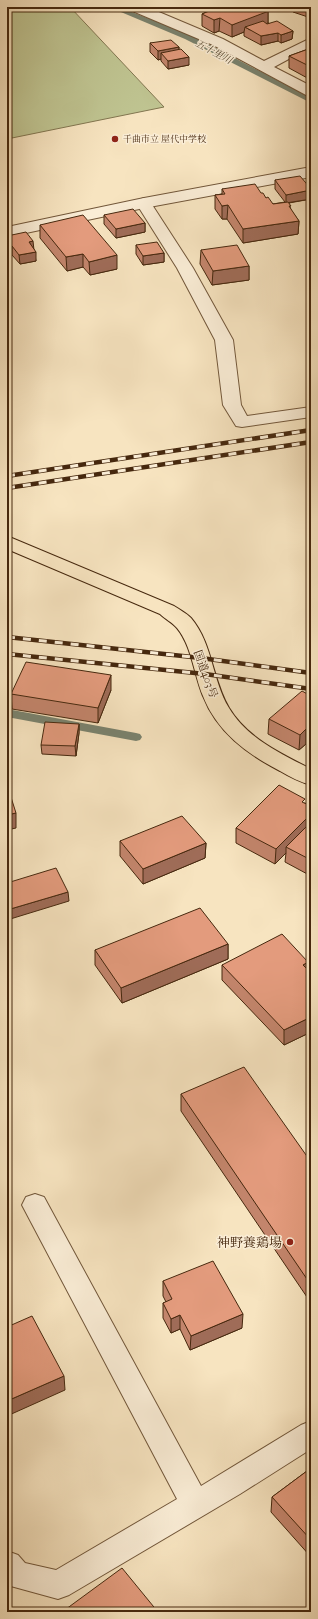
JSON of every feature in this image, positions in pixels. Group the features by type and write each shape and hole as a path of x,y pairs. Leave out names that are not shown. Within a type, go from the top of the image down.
{"highway":[{"name":"国道403号","path":"7,542 167,610 184,623 199,650 205,674 219,708 234,729 257,750 311,778"}],"street":[{"path":"135,7 167,15 265,66 311,92"},
{"path":"265,66 311,42"},
{"path":"7,232 144,203 311,172"},
{"path":"144,203 185,268 224,340 232,405 242,422 311,412"},
{"path":"35,1205 195,1504"},
{"path":"7,1565 17,1575 58,1585 230,1484 311,1434"}],"green space":[{"path":"34,7 70,7 164,107 7,139 7,12"}],"building":[{"path":"219,7 265,7 268,8 266,9 269,11 232,25 220,18 214,20 202,14"},
{"path":"263,21 267,24 277,21 293,31 281,35 278,33 261,36 245,27"},
{"path":"171,40 179,47 158,51 150,43"},
{"path":"311,48 311,67 289,56"},
{"path":"181,49 189,57 168,61 161,53"},
{"path":"300,176 311,190 286,195 275,180"},
{"path":"255,184 261,193 263,193 266,198 268,197 273,204 288,202 299,221 243,229 228,205 222,206 215,195 225,194 222,189"},
{"path":"133,209 145,223 116,229 104,215"},
{"path":"83,215 117,255 89,262 83,254 66,257 40,225"},
{"path":"26,232 33,241 29,242 36,252 19,255 12,246 7,247 7,236"},
{"path":"157,242 164,253 143,256 136,245"},
{"path":"237,245 249,266 213,271 201,250"},
{"path":"26,662 111,675 98,708 11,694"},
{"path":"302,691 311,696 311,732 306,729 300,735 269,719"},
{"path":"45,722 79,724 75,746 41,745"},
{"path":"279,785 305,799 302,802 311,806 311,814 276,849 236,828"},
{"path":"7,791 9,791 16,813 7,815"},
{"path":"182,816 206,843 143,869 120,841"},
{"path":"311,822 311,860 286,847"},
{"path":"56,868 68,892 7,910 7,883"},
{"path":"200,908 228,944 121,988 95,950"},
{"path":"282,934 308,962 303,965 311,973 311,1017 284,1030 222,965"},
{"name":"神野養鶏場","path":"244,1067 311,1162 311,1285 181,1094"},
{"path":"213,1261 243,1314 191,1336 180,1315 171,1319 163,1303 172,1299 163,1281"},
{"path":"32,1316 64,1376 7,1401 7,1327"},
{"path":"311,1468 311,1540 272,1497"},
{"path":"122,1568 158,1612 62,1612"}],"waterway":[{"name":"五十里川","path":"113,7 188,37 311,101"},
{"path":"7,713 136,737"}],"railway":[{"path":"7,476 311,430"},
{"path":"7,488 311,442"},
{"path":"7,637 201,658 311,673"},
{"path":"7,654 205,674 311,689"}],"place":[{"name":"千曲市立 屋代中学校","path":"115,139"},
{"name":"神野養鶏場","path":"290,1242"}]}
